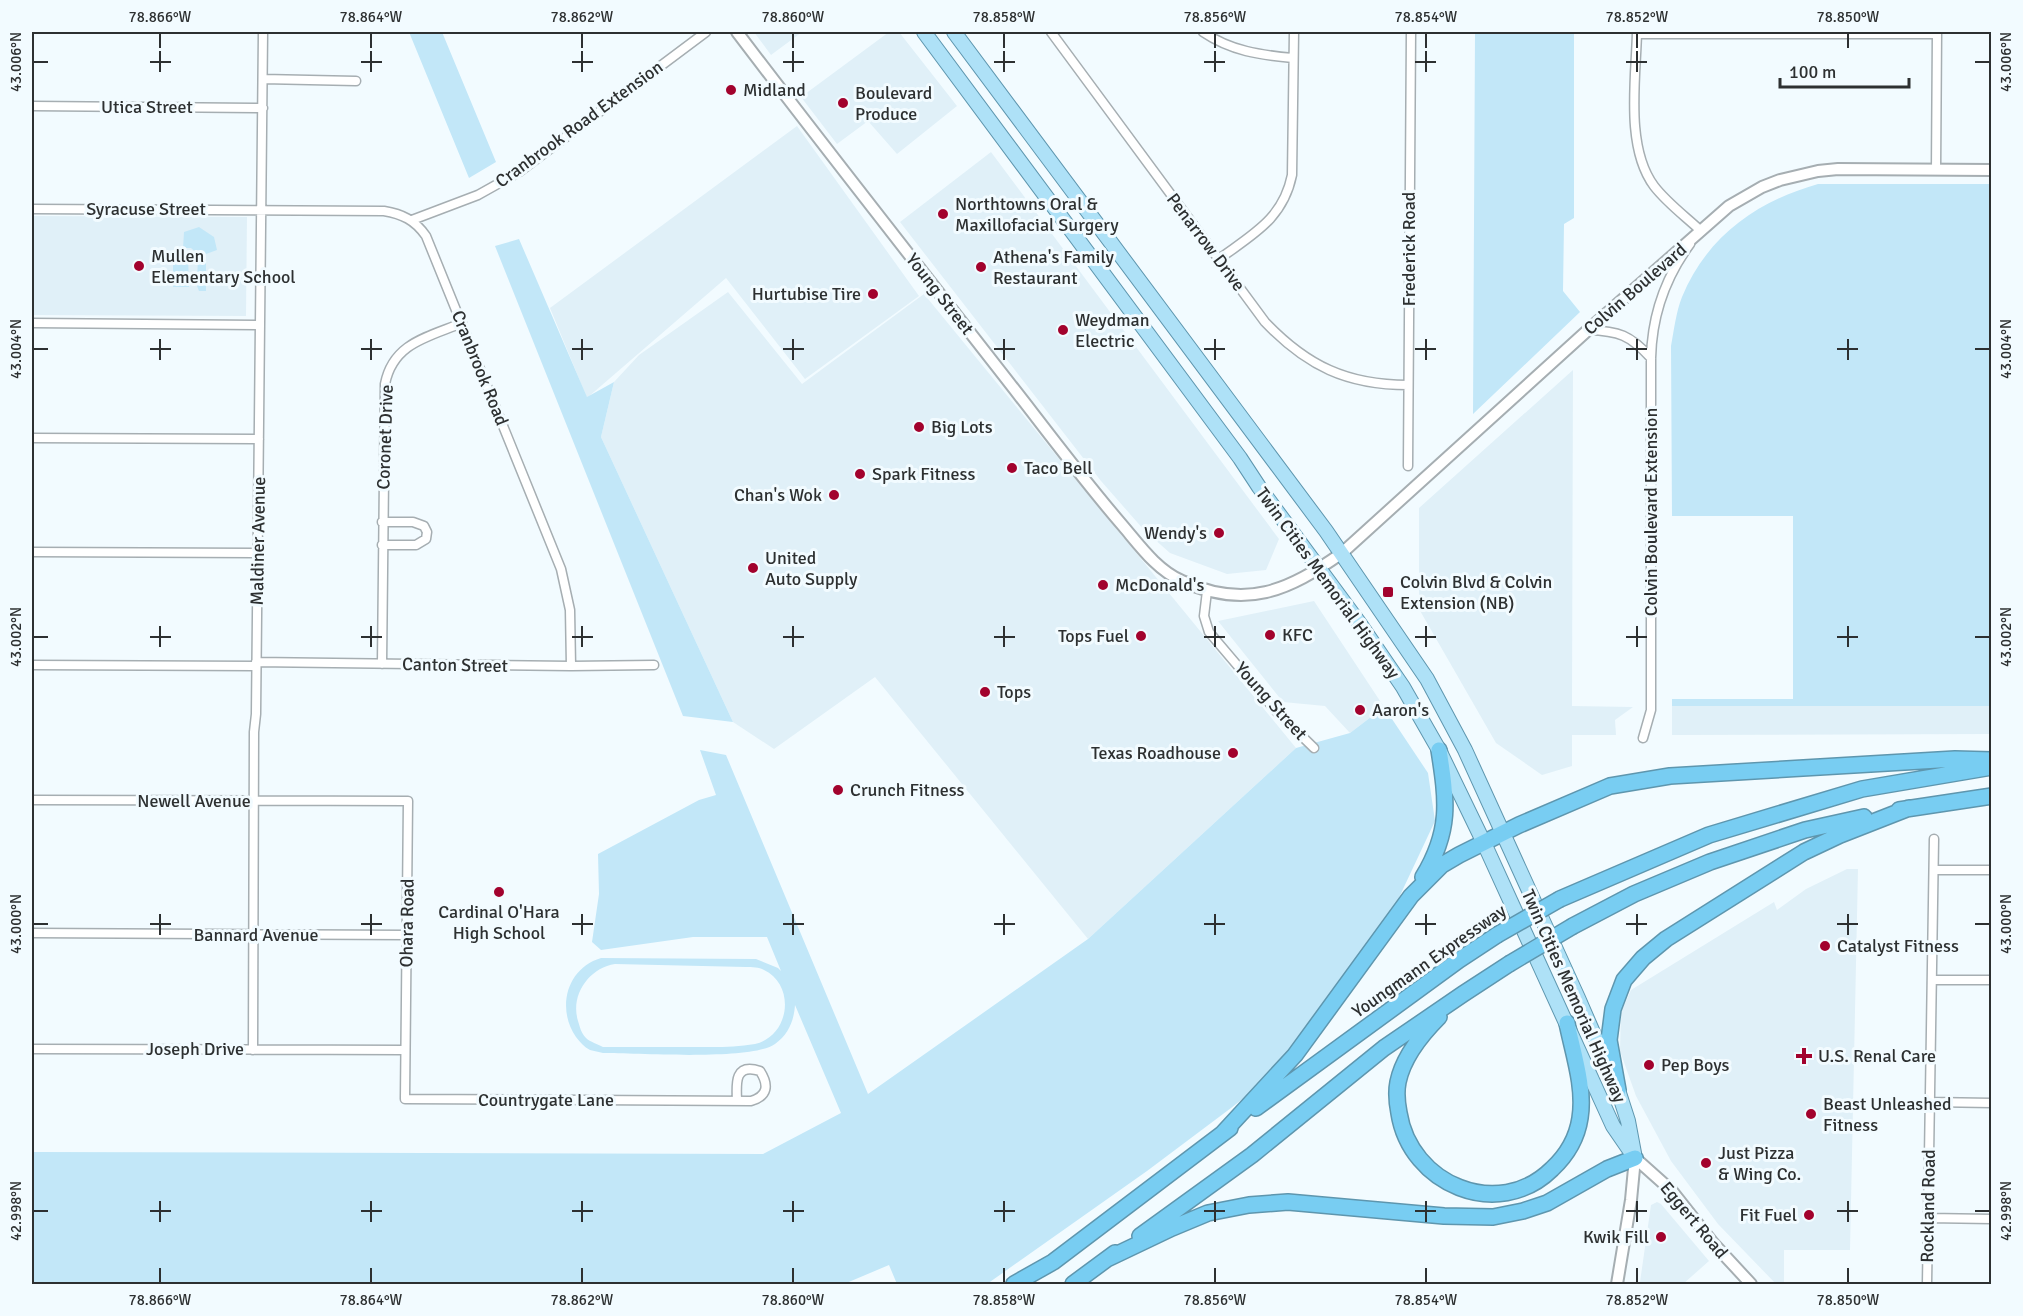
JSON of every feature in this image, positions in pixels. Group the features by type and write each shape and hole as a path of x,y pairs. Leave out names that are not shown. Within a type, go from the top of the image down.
{"highway":[{"path":"1222,1134 1295,1055 1412,896 1436,853 1442,834 1446,809 1439,750"},
{"path":"1412,896 1443,865 1503,832 1595,792 1637,781 1670,776 1955,759 1992,760"},
{"name":"Youngmann Expressway","path":"1014,1284 1053,1262 1449,967 1497,934 1560,899 1709,835 1862,789 1992,767"},
{"path":"1073,1284 1252,1155 1384,1048 1509,964 1573,926 1634,894 1710,862 1805,830 1909,808 1992,796"},
{"path":"1618,1090 1609,1040 1613,1009 1624,980 1643,958 1666,939 1804,852 1909,808"},
{"path":"1463,994 1434,1022 1409,1054 1402,1067 1396,1093 1403,1132 1417,1157 1444,1181 1470,1191 1484,1194 1521,1189 1548,1173 1569,1149 1576,1134 1581,1112 1579,1081 1567,1023"},
{"path":"1107,1259 1208,1213 1249,1205 1288,1202 1444,1216 1493,1217 1522,1212 1547,1203 1607,1169 1635,1158"}],"main road":[{"name":"Twin Cities Memorial Highway","path":"924,32 1240,458 1403,687 1439,750 1484,843 1613,1126 1635,1158"},
{"name":"Twin Cities Memorial Highway","path":"954,32 1342,554 1427,680 1465,750 1618,1090 1628,1121 1635,1158"}],"street":[{"name":"Maldiner Avenue","path":"253,1050 263,32"},
{"name":"Cranbrook Road Extension","path":"412,220 478,195 519,172 706,32"},
{"name":"Young Street","path":"737,32 1095,494 1154,561 1180,580 1222,595 1238,596 1279,589 1304,579 1342,554"},
{"name":"Penarrow Drive","path":"1051,32 1265,322 1288,344 1312,362 1340,375 1388,385 1408,385"},
{"path":"1203,32 1242,51 1293,58"},
{"path":"1219,259 1271,219 1285,197 1292,175 1294,32"},
{"name":"Frederick Road","path":"1408,466 1411,32"},
{"path":"1701,231 1654,186 1640,157 1635,125 1637,33 1937,33 1936,170"},
{"path":"263,79 356,81"},
{"name":"Utica Street","path":"32,106 262,108"},
{"name":"Colvin Boulevard","path":"1342,554 1588,330 1722,212 1745,196 1799,174 1838,169 1992,170"},
{"name":"Syracuse Street","path":"32,209 261,210"},
{"path":"261,210 384,211 412,220"},
{"name":"Cranbrook Road","path":"412,220 426,236 561,569 570,610 572,666"},
{"name":"Colvin Boulevard Extension","path":"1643,738 1652,710 1651,358 1653,328 1663,291 1681,256 1701,231"},
{"path":"32,323 260,325"},
{"name":"Coronet Drive","path":"382,664 382,522 387,374 397,356 410,345 462,323"},
{"path":"1588,330 1623,334 1637,342 1651,358"},
{"path":"32,438 259,439"},
{"path":"382,522 413,522 424,526 427,532 426,539 416,545 382,545"},
{"path":"32,552 258,554"},
{"name":"Young Street","path":"1208,591 1204,616 1209,632 1277,712 1314,748"},
{"name":"Canton Street","path":"32,666 654,665"},
{"name":"Newell Avenue","path":"32,800 356,801"},
{"name":"Ohara Road","path":"356,801 408,801 405,1050"},
{"name":"Rockland Road","path":"1927,1284 1934,839"},
{"path":"1934,870 1992,870"},
{"name":"Bannard Avenue","path":"32,933 408,935"},
{"path":"1932,980 1992,980"},
{"name":"Joseph Drive","path":"32,1049 405,1050"},
{"name":"Countrygate Lane","path":"405,1050 405,1099 737,1100"},
{"path":"1930,1102 1992,1103"},
{"path":"1617,1284 1631,1200 1635,1158"},
{"name":"Eggert Road","path":"1635,1158 1672,1191 1713,1243 1751,1284"},
{"path":"1928,1218 1992,1219"}],"shaded area":[{"path":"409,32 442,32 496,162 469,178"},
{"path":"754,32 802,32 771,55"},
{"path":"889,32 899,32 957,106 897,154 868,121 837,144 801,97"},
{"path":"1475,32 1574,32 1574,218 1564,224 1563,291 1580,312 1473,414"},
{"path":"797,126 919,296 805,379 726,278 587,398 550,308"},
{"path":"991,152 1279,539 1266,570 1227,574 1170,553 1144,530 1101,481 900,222"},
{"path":"1818,184 1991,184 1991,706 1672,706 1672,699 1793,699 1793,516 1672,516 1671,346 1682,297 1705,256 1720,239 1755,211 1796,191"},
{"name":"Mullen Elementary School","path":"32,216 247,217 246,316 32,315"},
{"path":"199,227 214,237 217,250 206,254 206,291 199,291 197,286 198,254 191,248 183,248 184,232"},
{"path":"519,239 587,397 614,382 601,437 733,722 683,716 495,246"},
{"path":"173,256 188,256 189,287 173,287"},
{"path":"728,292 802,384 924,294 1296,748 1088,939 875,677 774,749 733,722 601,437 614,382 639,355"},
{"path":"1573,370 1572,706 1633,707 1615,720 1616,735 1572,735 1572,766 1542,775 1496,743 1419,609 1419,508"},
{"path":"1314,601 1384,707 1350,733 1325,706 1283,702 1218,621"},
{"path":"1672,706 1991,706 1991,734 1672,735"},
{"path":"1384,707 1428,773 1435,821 1396,904 1281,1064 1259,1086 1147,1171 987,1284 897,1284 889,1265 844,1284 32,1284 32,1152 763,1154 841,1113 795,1005 790,1026 780,1040 762,1049 743,1053 693,1055 603,1053 584,1046 570,1026 566,1002 568,990 580,970 601,958 756,959 781,971 767,937 693,937 601,950 592,942 599,894 598,854 699,800 716,795 700,750 726,755 868,1094 1088,939 1296,748 1350,733","holes":["615,964 762,969 774,977 781,987 785,1010 782,1021 767,1039 755,1044 722,1047 603,1047 584,1036 578,1021 577,1002 579,993 590,977 597,971"]},
{"path":"1847,869 1858,869 1850,1250 1784,1250 1784,1284 1776,1284 1718,1224 1671,1161 1636,1096 1620,1051 1621,1012 1631,990 1774,902 1777,910 1806,889"},
{"path":"1657,1202 1709,1261 1683,1284 1640,1282 1651,1205"}],"place":[{"name":"Midland","path":"731,90"},
{"name":"Boulevard Produce","path":"843,103"},
{"name":"Northtowns Oral & Maxillofacial Surgery","path":"943,214"},
{"name":"Mullen Elementary School","path":"139,266"},
{"name":"Athena's Family Restaurant","path":"981,267"},
{"name":"Hurtubise Tire","path":"873,294"},
{"name":"Weydman Electric","path":"1063,330"},
{"name":"Big Lots","path":"919,427"},
{"name":"Taco Bell","path":"1012,468"},
{"name":"Spark Fitness","path":"860,474"},
{"name":"Chan's Wok","path":"834,495"},
{"name":"Wendy's","path":"1219,533"},
{"name":"United Auto Supply","path":"753,568"},
{"name":"McDonald's","path":"1103,585"},
{"name":"Colvin Blvd & Colvin Extension (NB)","path":"1388,592"},
{"name":"KFC","path":"1270,635"},
{"name":"Tops Fuel","path":"1141,636"},
{"name":"Tops","path":"985,692"},
{"name":"Aaron's","path":"1360,710"},
{"name":"Texas Roadhouse","path":"1233,753"},
{"name":"Crunch Fitness","path":"838,790"},
{"name":"Cardinal O'Hara High School","path":"499,892"},
{"name":"Catalyst Fitness","path":"1825,946"},
{"name":"U.S. Renal Care","path":"1804,1056"},
{"name":"Pep Boys","path":"1649,1065"},
{"name":"Beast Unleashed Fitness","path":"1811,1114"},
{"name":"Just Pizza & Wing Co.","path":"1706,1163"},
{"name":"Fit Fuel","path":"1809,1215"},
{"name":"Kwik Fill","path":"1661,1237"}]}
